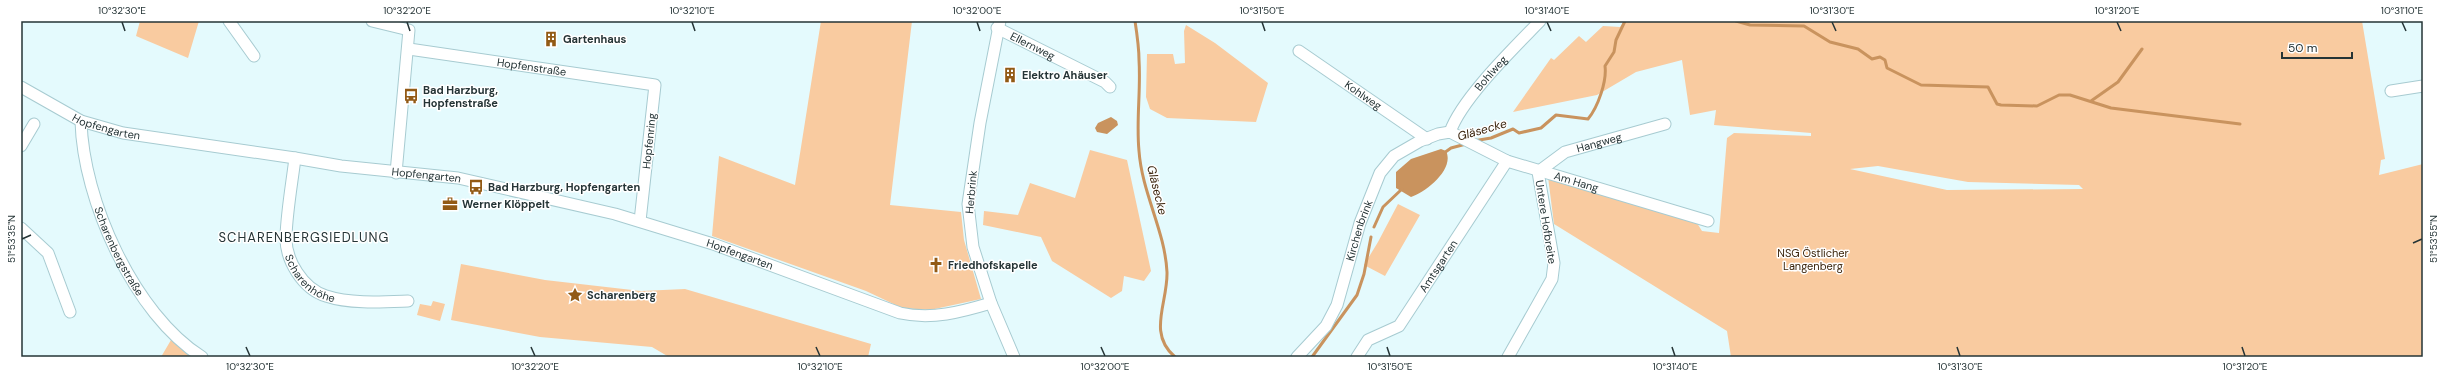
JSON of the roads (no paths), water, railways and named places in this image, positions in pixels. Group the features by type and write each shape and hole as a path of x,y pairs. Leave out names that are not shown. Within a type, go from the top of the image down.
{"street":[{"path":"229,21 254,56"},
{"path":"372,21 409,30 409,49 396,173"},
{"name":"Bohlweg","path":"1450,132 1455,118 1508,53 1540,21"},
{"name":"Ellernweg","path":"998,24 1105,82 1110,88"},
{"name":"Herbrink","path":"998,24 968,204 973,248 991,303 1014,357"},
{"name":"Hopfenstraße","path":"409,49 655,85"},
{"name":"Kohlweg","path":"1299,51 1427,139"},
{"name":"Hopfenring","path":"640,221 655,85"},
{"path":"2391,91 2423,86"},
{"name":"Hopfengarten","path":"21,87 82,121 123,132 341,166 396,173 458,178 566,202 640,221 713,244 900,313 922,316 944,315 991,303"},
{"name":"Scharenbergstraße","path":"82,121 82,134 93,194 114,250 148,303 172,333 202,357"},
{"path":"21,146 34,124"},
{"name":"Hangweg","path":"1538,172 1565,152 1665,124"},
{"name":"Am Hang","path":"1450,132 1461,136 1473,144 1507,161 1538,172 1708,221"},
{"name":"Kirchenbrink","path":"1297,357 1326,326 1337,305 1360,223 1380,173 1394,156 1427,139 1450,132"},
{"name":"Scharenhöhe","path":"295,158 286,237 290,259 303,280 312,289 326,296 376,303 408,301"},
{"name":"Amtsgarten","path":"1357,357 1368,340 1398,326 1507,161"},
{"name":"Untere Hofbreite","path":"1508,357 1552,279 1554,263 1538,172"},
{"path":"21,228 48,253 70,312"}],"waterway":[{"name":"Gläsecke","path":"1135,21 1138,45 1138,128 1141,167 1162,242 1167,272 1160,328 1162,338 1167,348 1175,357"},
{"name":"Gläsecke","path":"1473,141 1491,138 1513,129 1519,133 1541,128 1556,115 1588,119 1598,101 1605,79 1605,66 1614,52 1616,40 1625,21"},
{"path":"1736,21 1750,25 1804,26 1830,42 1858,49 1872,59 1880,57 1885,60 1887,68 1921,85 1988,87 1997,104 2001,105 2037,106 2059,95 2070,95 2111,108 2240,124"},
{"path":"2091,101 2118,82 2142,49"},
{"name":"Gläsecke","path":"1444,153 1451,148 1466,144"},
{"name":"Gläsecke","path":"1374,227 1383,207 1402,189"},
{"name":"Gläsecke","path":"1312,357 1357,295 1364,274 1371,237"}],"place":[{"name":"Gartenhaus","path":"551,39"},
{"name":"Elektro Ahäuser","path":"1010,75"},
{"name":"Bad Harzburg, Hopfenstraße","path":"411,96"},
{"name":"Bad Harzburg, Hopfengarten","path":"476,187"},
{"name":"Werner Klöppelt","path":"450,204"},
{"name":"Friedhofskapelle","path":"936,265"},
{"name":"Scharenberg","path":"575,295"}],"district":[{"name":"SCHARENBERGSIEDLUNG","path":"304,237"}],"park label":[{"name":"NSG Östlicher Langenberg","path":"1813,259"}]}
